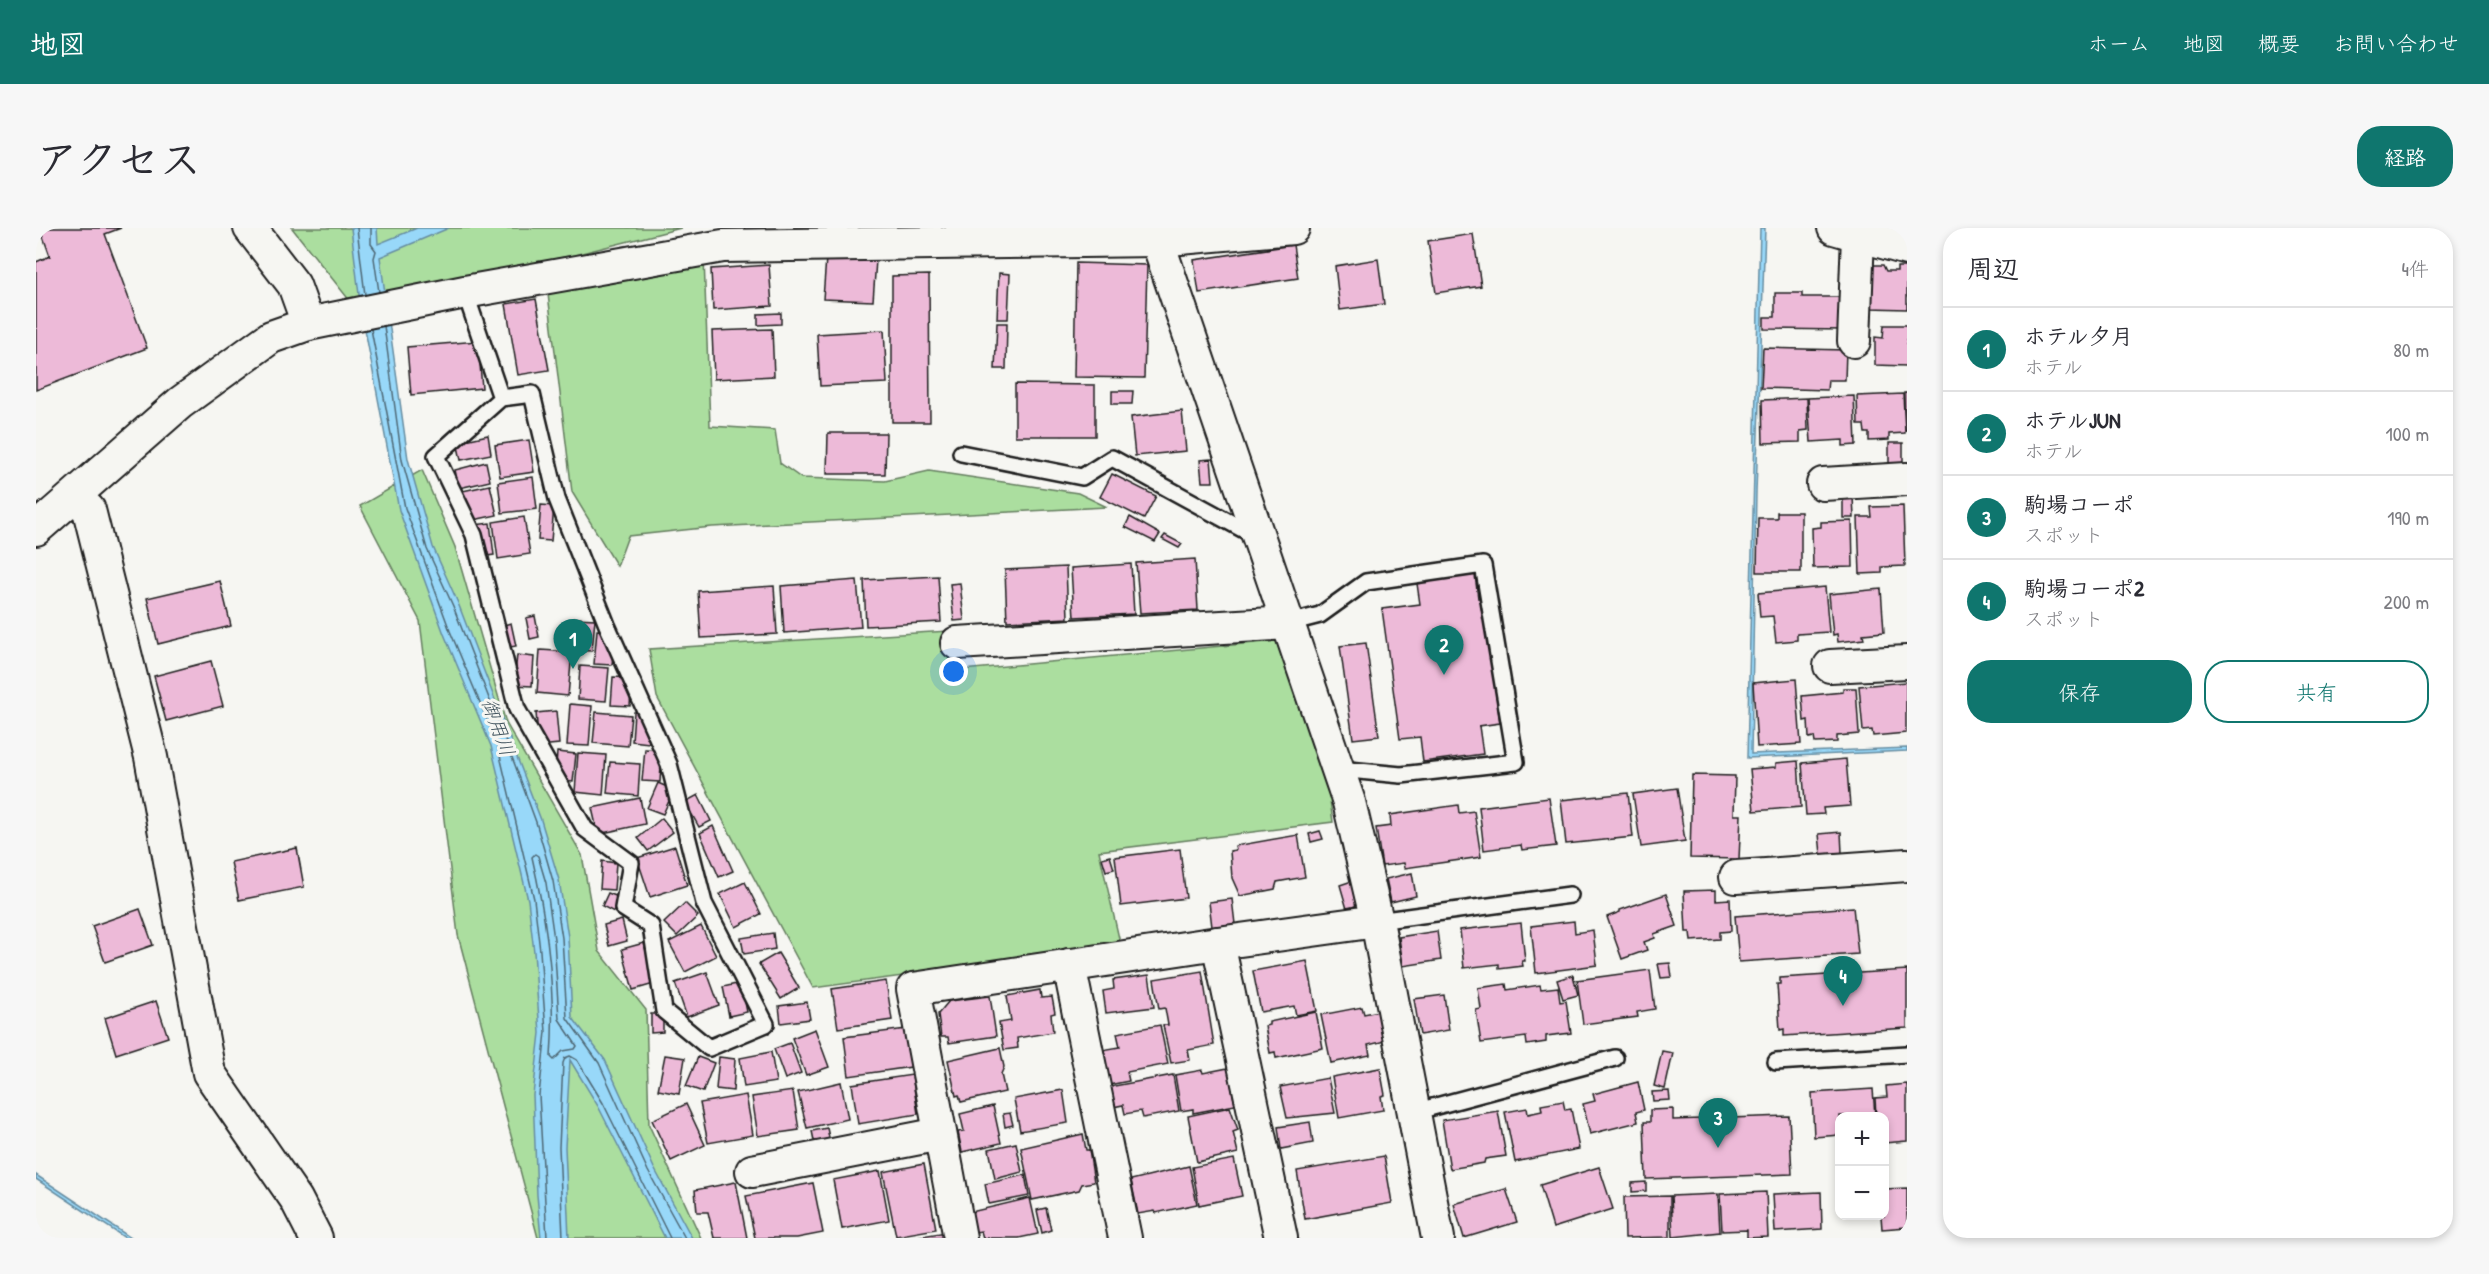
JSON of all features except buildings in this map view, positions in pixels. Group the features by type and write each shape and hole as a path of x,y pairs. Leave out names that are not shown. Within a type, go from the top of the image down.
{"street":[{"path":"250,228 294,285 308,324"},
{"path":"36,529 180,403 271,337 308,324 465,292 723,246 1293,228"},
{"path":"1854,341 1846,231 1907,249"},
{"path":"1155,234 1349,802 1377,921 1437,1238"},
{"path":"1823,484 1907,479"},
{"path":"75,496 89,510 151,757 209,1072 297,1199 316,1238"},
{"path":"957,643 1289,623"},
{"path":"1830,666 1907,662"},
{"path":"1737,877 1907,865"},
{"path":"960,1238 912,989 1377,921"},
{"path":"1218,943 1281,1238"},
{"path":"1069,965 1125,1238"},
{"path":"752,1171 940,1134"}],"lane":[{"path":"465,292 501,398"},
{"path":"532,394 558,499 607,625 669,764 704,903 766,1024 709,1048 664,1011 651,927 623,908 631,863 585,829 517,709 474,535 436,456 501,398 532,394"},
{"path":"961,453 1082,477 1112,458 1260,539"},
{"path":"1289,623 1320,615 1366,582 1483,565 1516,762 1401,775 1338,769"},
{"path":"1377,921 1570,894"},
{"path":"1776,1062 1907,1054"},
{"path":"1414,1112 1615,1058"}],"green space":[{"path":"292,228 681,228 574,255 350,301"},
{"path":"704,258 710,426 775,430 780,463 801,478 885,481 929,471 1078,493 1107,507 712,527 628,536 617,566 572,492 548,294"},
{"path":"422,470 455,547 506,723 582,855 599,951 646,1010 649,1125 701,1238 538,1238 458,935 420,621 360,506"},
{"path":"949,631 951,671 1276,641 1326,772 1333,822 1099,851 1121,947 813,988 657,697 649,649"}],"water":[{"name":"御用川","path":"351,228 377,228 378,244 417,228 449,228 380,257 408,459 433,547 458,603 541,820 559,880 568,937 572,1017 605,1060 654,1168 692,1238 665,1238 598,1106 570,1060 565,1147 569,1238 541,1238 533,1095 540,1033 528,900 491,746 444,634 399,510 360,303"},
{"path":"1760,228 1765,228 1756,492 1751,754 1907,748 1907,751 1747,758"},
{"path":"36,1175 131,1238 125,1238 36,1179"}],"place":[{"name":"ホテル夕月","path":"573,669"},
{"name":"ホテルJUN","path":"1444,675"},
{"name":"駒場コーポ2","path":"1843,1006"},
{"name":"駒場コーポ","path":"1718,1148"}]}
